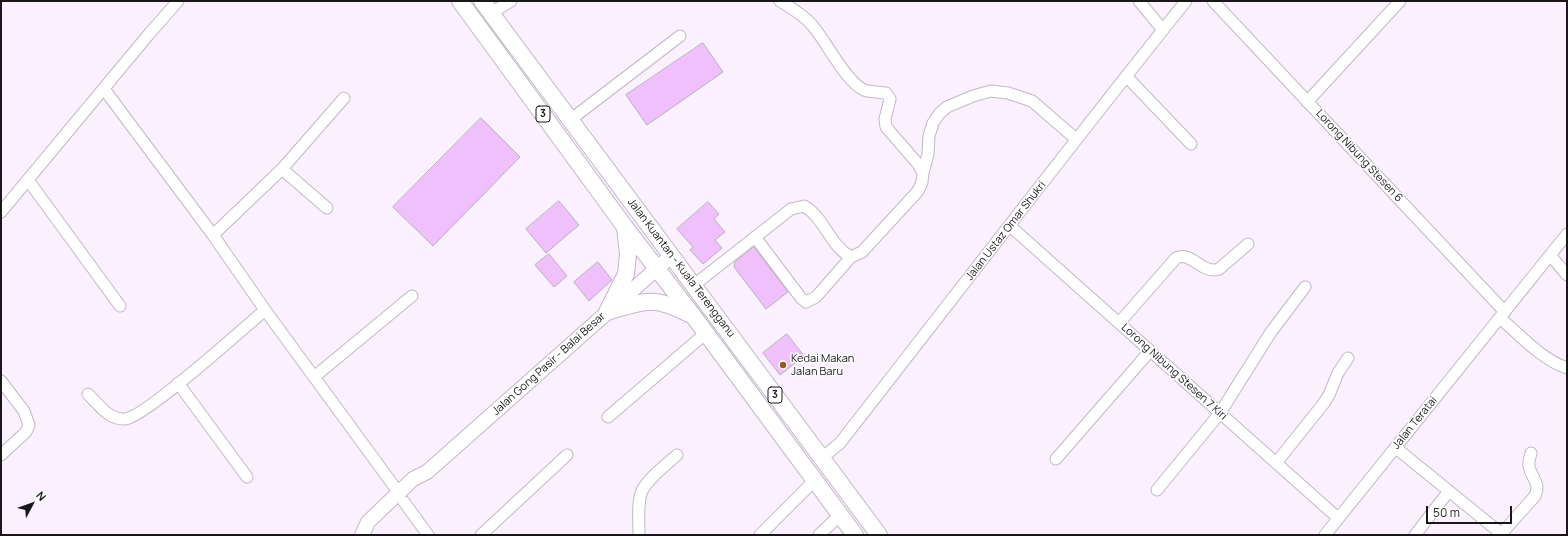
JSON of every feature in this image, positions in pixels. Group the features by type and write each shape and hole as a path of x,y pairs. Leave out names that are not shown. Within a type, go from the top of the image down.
{"highway":[{"name":"Jalan Kuantan - Kuala Terengganu","path":"460,1 625,227 706,333 855,535"},
{"name":"Jalan Kuantan - Kuala Terengganu","path":"487,7 879,535"},
{"path":"607,312 626,274 628,254 625,227"},
{"path":"607,312 638,303 651,301 674,306 694,317"}],"main road":[{"name":"Jalan Gong Pasir - Balai Besar","path":"362,535 368,522 401,498 413,479 427,472 671,256"}],"street":[{"path":"1,212 178,1"},
{"path":"487,7 511,1"},
{"path":"780,1 804,17 812,25 857,86 865,90 886,93 890,99 884,119 886,128 918,164 922,173"},
{"path":"1139,1 1163,30"},
{"name":"Jalan Ustaz Omar Shukri","path":"822,458 840,443 1010,226 1076,139 1186,1"},
{"name":"Lorong Nibung Stesen 6","path":"1213,1 1308,102 1503,315 1543,355 1554,363 1567,368"},
{"path":"1308,102 1400,1"},
{"path":"570,120 680,36"},
{"path":"1126,76 1191,144"},
{"path":"104,89 213,235 265,310 428,535"},
{"path":"755,237 801,298 806,302 816,298 851,257 862,252 918,191 922,182 922,173 928,154 929,136 933,123 939,114 948,107 973,96 991,92 1008,93 1032,100 1076,139"},
{"path":"213,235 282,169 344,98"},
{"path":"282,169 327,208"},
{"path":"28,180 120,306"},
{"path":"694,285 790,209 804,206 814,212 841,252 851,257"},
{"name":"Lorong Nibung Stesen 7 Kiri","path":"1010,226 1338,518"},
{"name":"Jalan Teratai","path":"1325,535 1566,237"},
{"path":"1119,324 1179,256 1190,258 1208,270 1215,271 1248,244"},
{"path":"1550,255 1567,275"},
{"path":"1157,490 1220,413 1271,332 1305,287"},
{"path":"314,377 412,296"},
{"path":"88,394 107,413 116,418 125,419 137,415 178,383 265,310"},
{"path":"608,416 706,333"},
{"path":"1056,458 1150,351"},
{"path":"1276,463 1326,399 1338,373 1348,358"},
{"path":"1,381 24,411 29,425 26,432 1,455"},
{"path":"178,383 247,477"},
{"path":"1396,448 1502,534 1535,496 1537,491 1536,482 1529,468 1530,453"},
{"path":"481,535 567,455"},
{"path":"639,535 641,491 647,483 677,455"},
{"path":"760,535 815,480"},
{"path":"1415,535 1449,491"},
{"path":"819,535 840,515"}],"building":[{"path":"703,43 723,72 647,125 626,95"},
{"path":"481,118 520,157 433,246 393,207"},
{"path":"559,201 579,225 546,253 526,229"},
{"path":"708,202 719,214 714,219 725,232 715,240 722,248 703,264 690,250 693,247 677,229"},
{"path":"754,247 788,292 766,309 734,267 735,262"},
{"path":"549,254 567,276 554,287 535,265"},
{"path":"598,262 612,280 589,301 574,282"},
{"path":"787,334 804,356 780,375 763,353"}],"place":[{"name":"Kedai Makan Jalan Baru","path":"783,365"}]}
